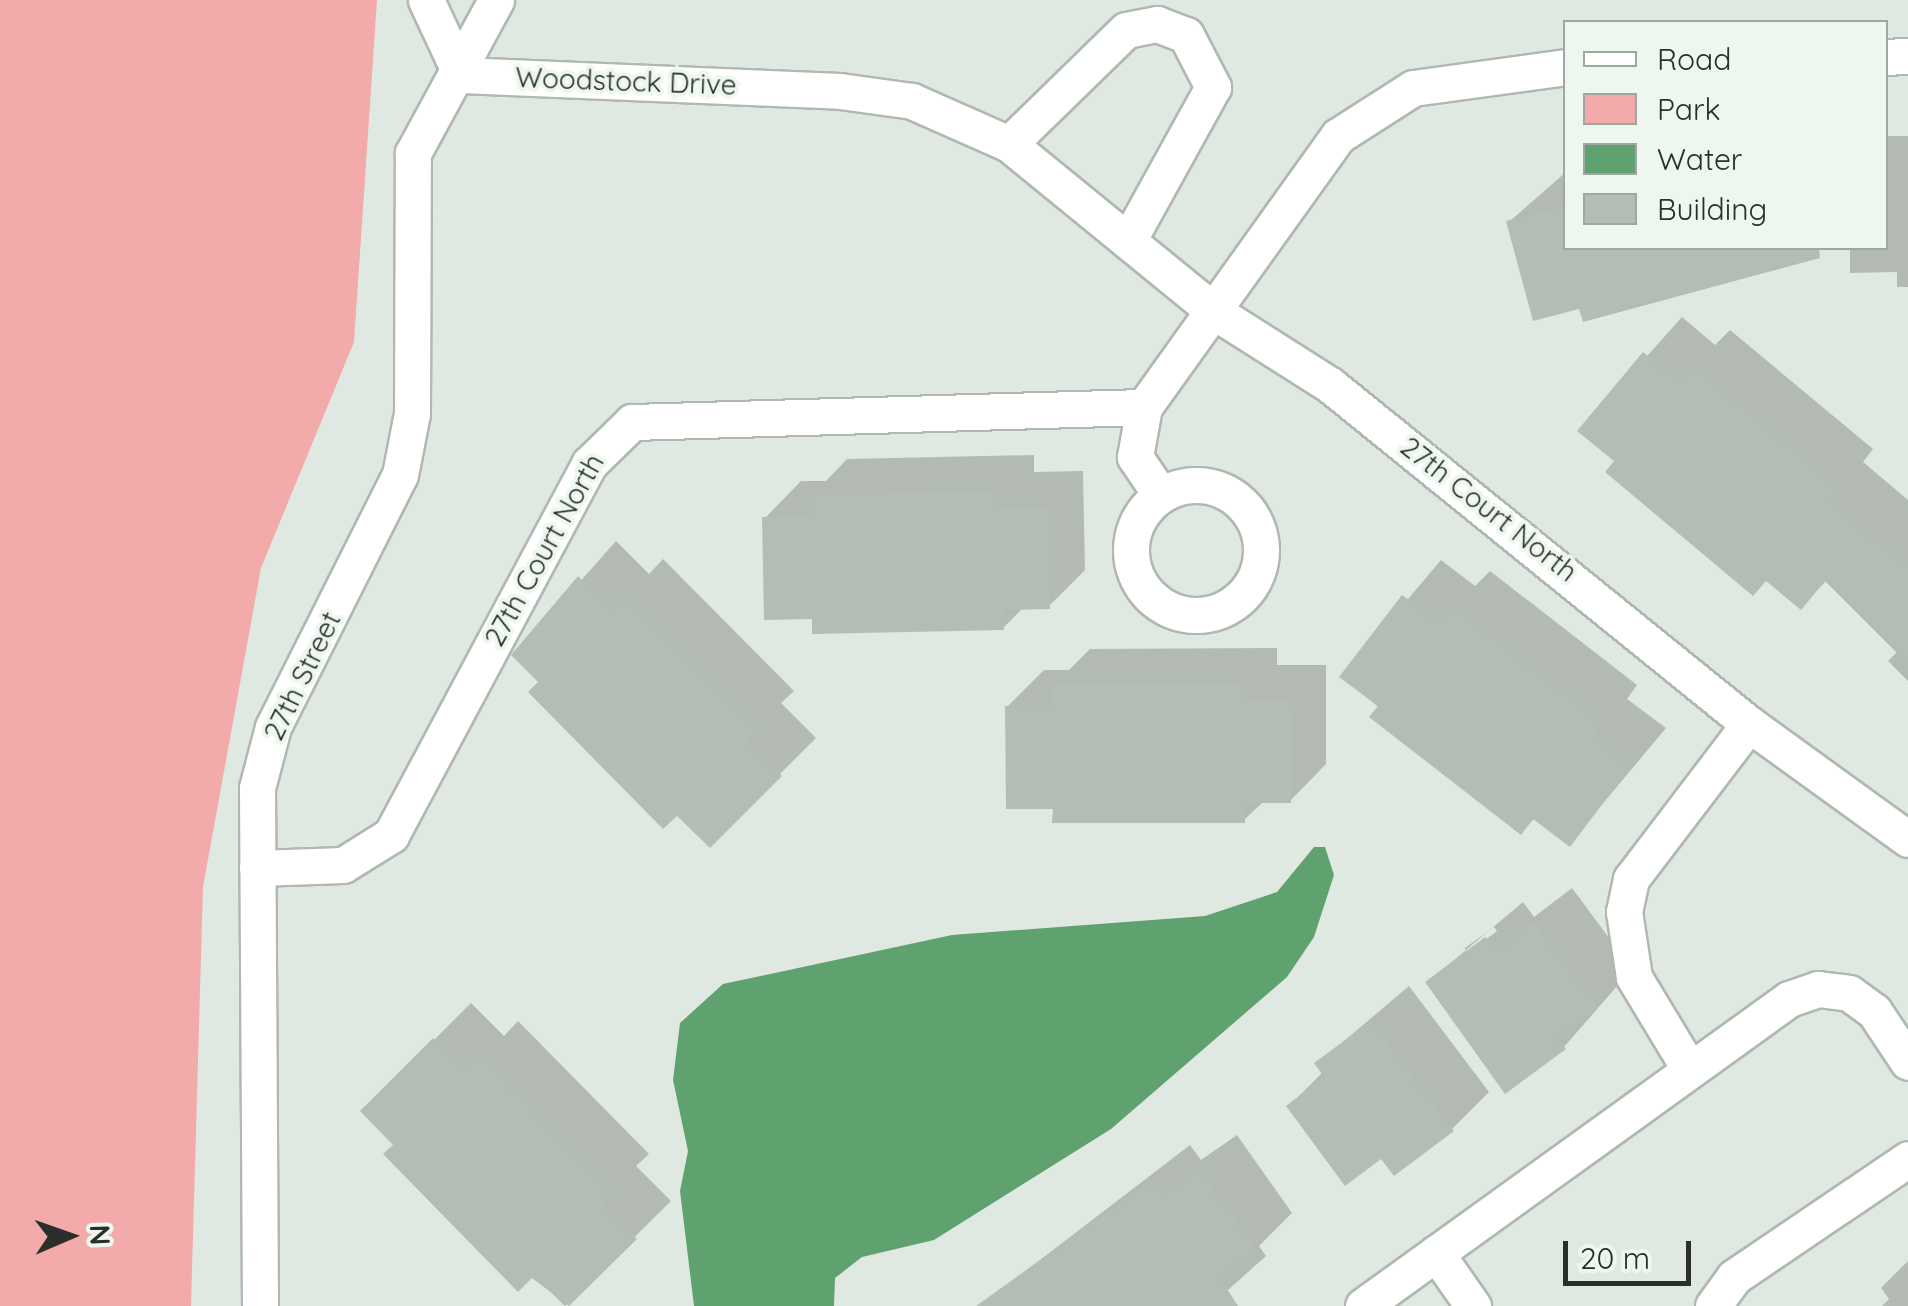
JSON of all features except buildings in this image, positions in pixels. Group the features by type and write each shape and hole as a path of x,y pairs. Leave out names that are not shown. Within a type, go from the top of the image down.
{"street":[{"path":"426,0 462,75"},
{"path":"462,75 496,0"},
{"path":"1009,144 1126,30 1157,24 1186,35 1213,87 1128,240"},
{"path":"1160,494 1135,457 1144,408 1338,136 1364,114 1459,76 1563,67"},
{"name":"Woodstock Drive","path":"462,75 790,89"},
{"name":"27th Street","path":"260,1306 256,788 273,727 389,504 408,444 408,184 426,124 462,75"},
{"name":"27th Court North","path":"790,89 912,101 1009,144 1215,312 1330,384 1749,724 1908,839"},
{"name":"27th Court North","path":"257,868 342,864 391,835 588,464 632,422 1144,408"},
{"path":"1690,1070 1634,978 1624,912 1631,879 1749,724"},
{"path":"1363,1306 1690,1070 1818,988 1849,992 1874,1011 1908,1062"},
{"path":"1713,1306 1734,1276 1908,1159"},
{"path":"1436,1253 1474,1306"}],"green space":[{"path":"0,0 377,0 354,342 261,568 203,887 191,1306 0,1306"}],"water":[{"path":"1314,847 1325,847 1334,875 1314,937 1287,977 1111,1129 934,1240 862,1257 835,1278 834,1306 694,1306 680,1191 688,1151 673,1080 680,1023 723,984 952,935 1205,916 1277,892"}]}
